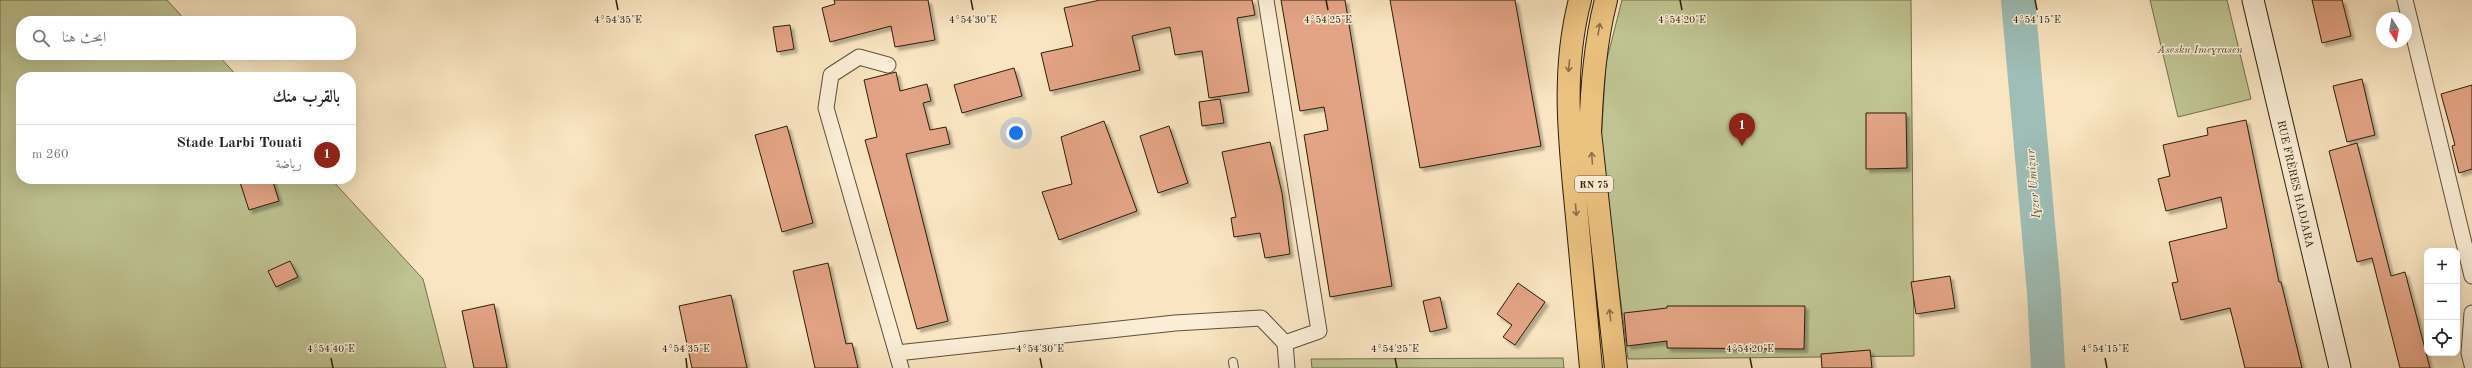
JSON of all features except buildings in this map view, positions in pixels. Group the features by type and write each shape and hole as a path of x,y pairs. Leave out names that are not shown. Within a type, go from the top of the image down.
{"main road":[{"name":"RN 75","path":"1580,0 1570,49 1567,85 1569,136 1591,360"},
{"name":"RN 75","path":"1606,0 1599,28 1591,93 1590,132 1615,358"},
{"name":"RUE FRÈRES HADJARA","path":"2252,0 2340,368"},
{"path":"1591,360 1615,358"}],"street":[{"path":"1266,0 1319,331 1285,343"},
{"path":"2405,0 2472,276"},
{"path":"888,64 859,57 831,75 826,108 901,368"},
{"path":"2472,313 2469,354 2472,364"},
{"path":"897,353 1175,323 1260,318 1285,343 1287,368"}],"green space":[{"path":"0,0 167,0 181,16 16,16 16,60 223,60 233,72 16,72 16,184 336,184 423,279 446,368 0,368"},
{"path":"1622,0 1911,0 1914,356 1628,359 1601,143 1606,63"},
{"name":"Asesku Imeɣrasen","path":"2150,0 2227,0 2251,99 2178,117"},
{"path":"1563,358 1564,368 1312,368 1311,359"}],"waterway":[{"name":"Iɣzer Umiẓur","path":"2018,0 2044,292 2048,368"}],"place":[{"name":"Stade Larbi Touati","path":"1742,146"}]}
